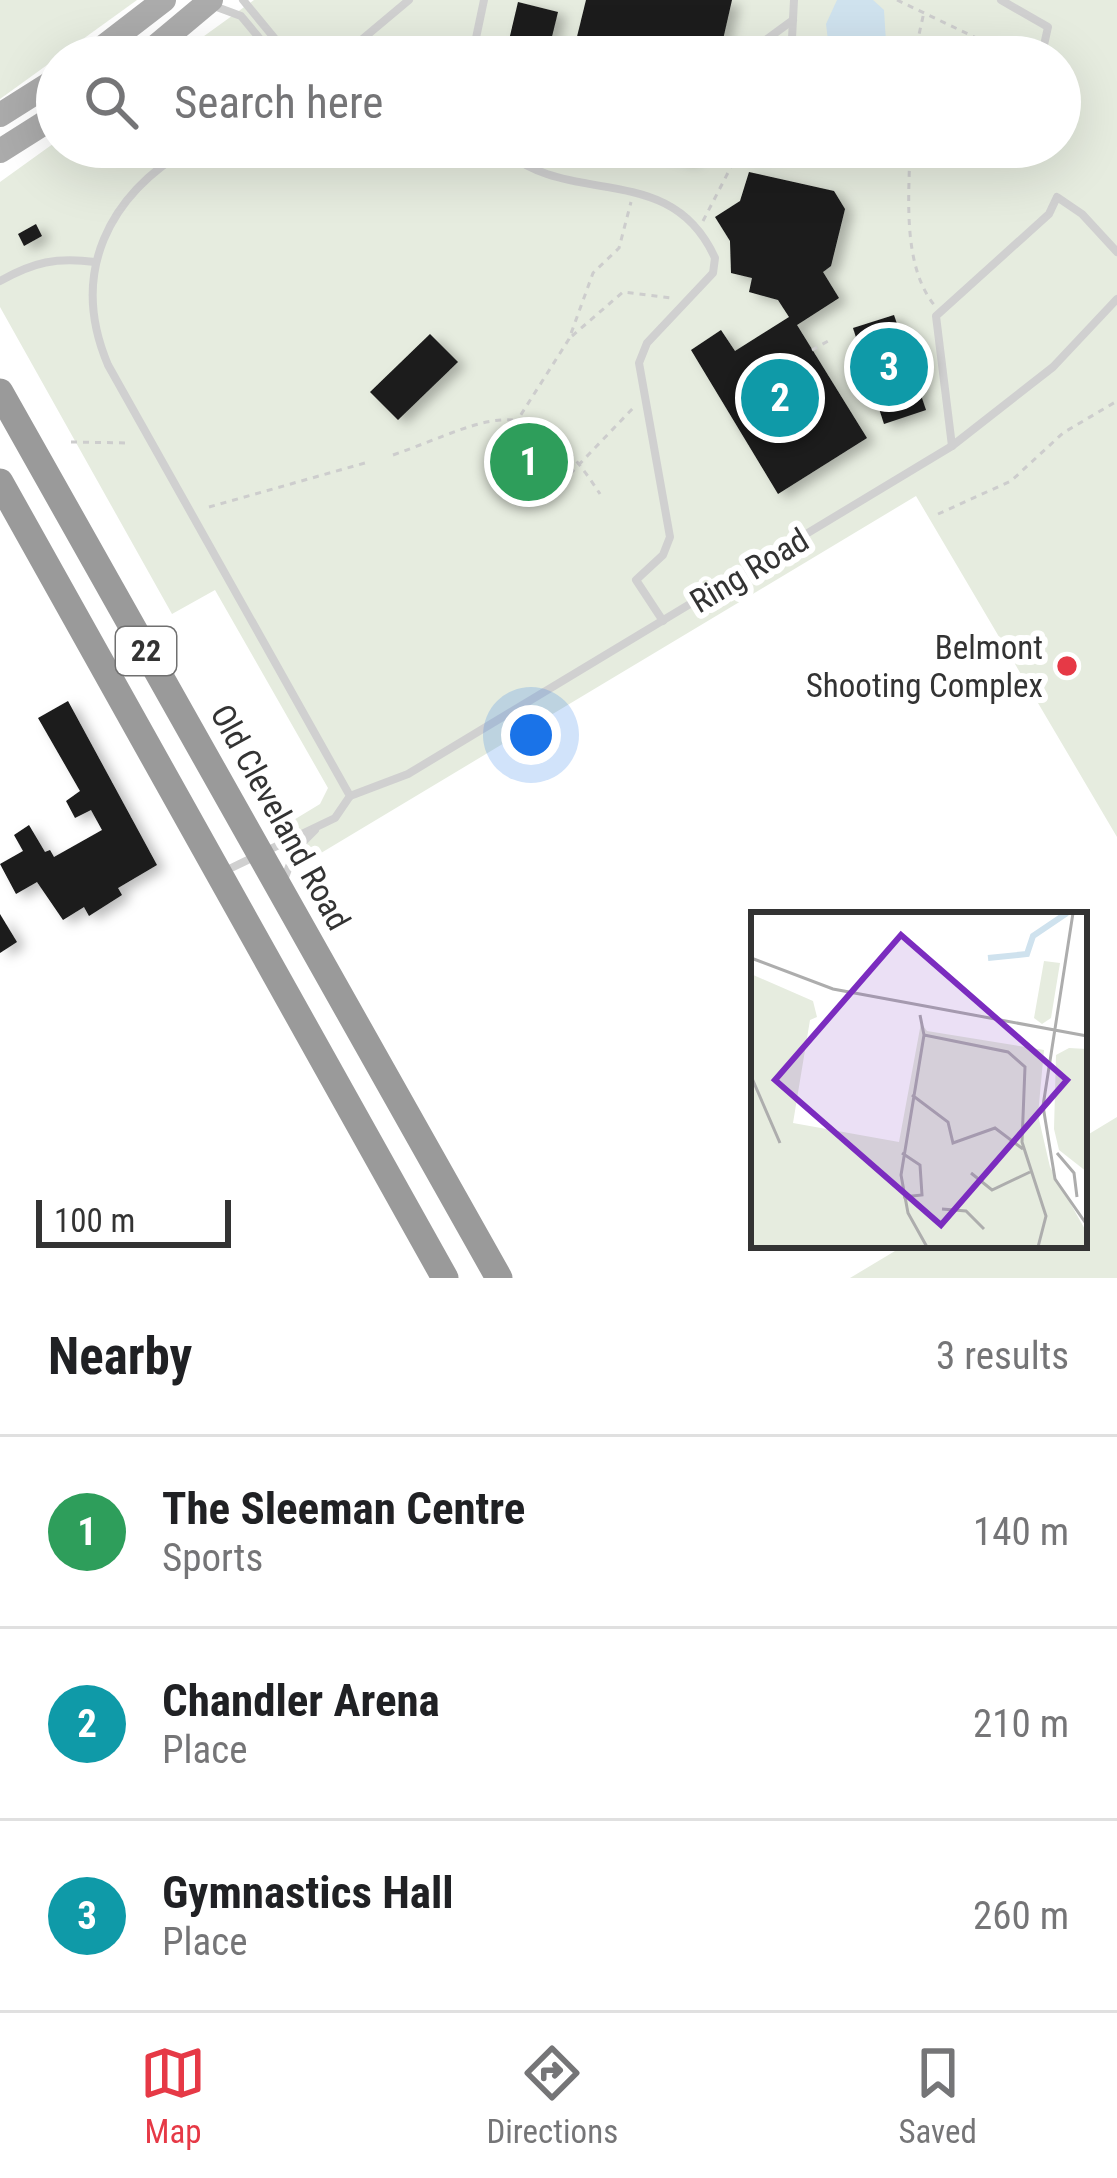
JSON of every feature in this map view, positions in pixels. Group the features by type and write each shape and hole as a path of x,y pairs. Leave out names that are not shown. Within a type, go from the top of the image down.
{"highway":[{"name":"Old Cleveland Road","path":"0,392 499,1278"},
{"name":"22","path":"0,482 216,876 445,1278"}],"main road":[{"path":"117,36 164,0"},
{"path":"168,36 209,2"},
{"path":"0,115 36,92"},
{"path":"0,151 36,128"}],"lane":[{"path":"243,0 273,36"},
{"path":"366,36 409,0"},
{"path":"476,36 484,0"},
{"path":"793,36 794,0"},
{"path":"1001,0 1048,27 1046,36"},
{"path":"209,2 241,16 258,36"},
{"path":"771,36 795,19"},
{"path":"163,168 128,194 105,229 94,262 92,312 108,365 350,796"},
{"path":"535,168 674,205 697,226 716,264 642,351 642,385 670,542 636,580 663,621"},
{"path":"952,446 936,327 940,312 1049,214 1057,197 1082,214 1117,252"},
{"path":"0,281 33,263 60,257 94,262"},
{"name":"Ring Road","path":"280,890 295,850 344,810 350,796 385,787 952,446 1039,380 1117,298"},
{"name":"Ring Road","path":"216,876 316,829"}],"path":[{"path":"897,0 973,36"},
{"path":"919,36 924,12"},
{"path":"697,226 718,200 731,168"},
{"path":"909,168 908,204 918,269 940,312"},
{"path":"569,339 593,273 619,248 634,192"},
{"path":"508,435 515,418 589,316 623,292 684,304"},
{"path":"812,350 830,340"},
{"path":"570,474 638,404 635,389 642,385"},
{"path":"938,514 1011,481 1063,433 1117,401"},
{"path":"393,455 468,423 515,418 547,432 580,464 600,494"},
{"path":"70,442 130,443"},
{"path":"209,507 365,463"}],"shaded area":[{"path":"0,0 137,0 87,36 36,36 36,73 0,99"},
{"path":"254,0 1117,0 1117,837 916,496 311,859 292,821 320,804 328,788 215,590 172,614 0,307 0,182 36,156 36,168 1081,168 1081,36 204,36"},
{"path":"1117,1117 1117,1278 850,1278 900,1248 1087,1248 1087,1135"}],"water":[{"path":"837,0 873,0 884,10 886,36 827,36 826,24"}],"building":[{"path":"586,0 732,0 724,36 577,36"},
{"path":"518,2 558,12 552,36 510,36"},
{"path":"749,172 834,191 845,209 831,266 823,272 839,298 797,325 867,438 778,494 691,350 721,330 735,351 789,317 778,300 749,292 752,278 731,273 730,241 715,217 740,201"},
{"path":"36,224 42,236 24,246 18,234"},
{"path":"894,315 926,410 884,424 853,328"},
{"path":"430,334 458,362 398,420 370,392"},
{"path":"68,701 157,865 118,888 122,895 89,916 84,907 63,920 37,882 16,894 0,864 23,851 14,835 29,825 45,852 50,850 54,857 102,830 91,810 75,818 66,801 80,791 38,718"},
{"path":"0,914 17,942 0,953"}],"place":[{"name":"Gymnastics Hall","path":"889,367"},
{"name":"Chandler Arena","path":"780,398"},
{"name":"The Sleeman Centre","path":"529,462"},
{"name":"Belmont Shooting Complex","path":"1067,666"}]}
